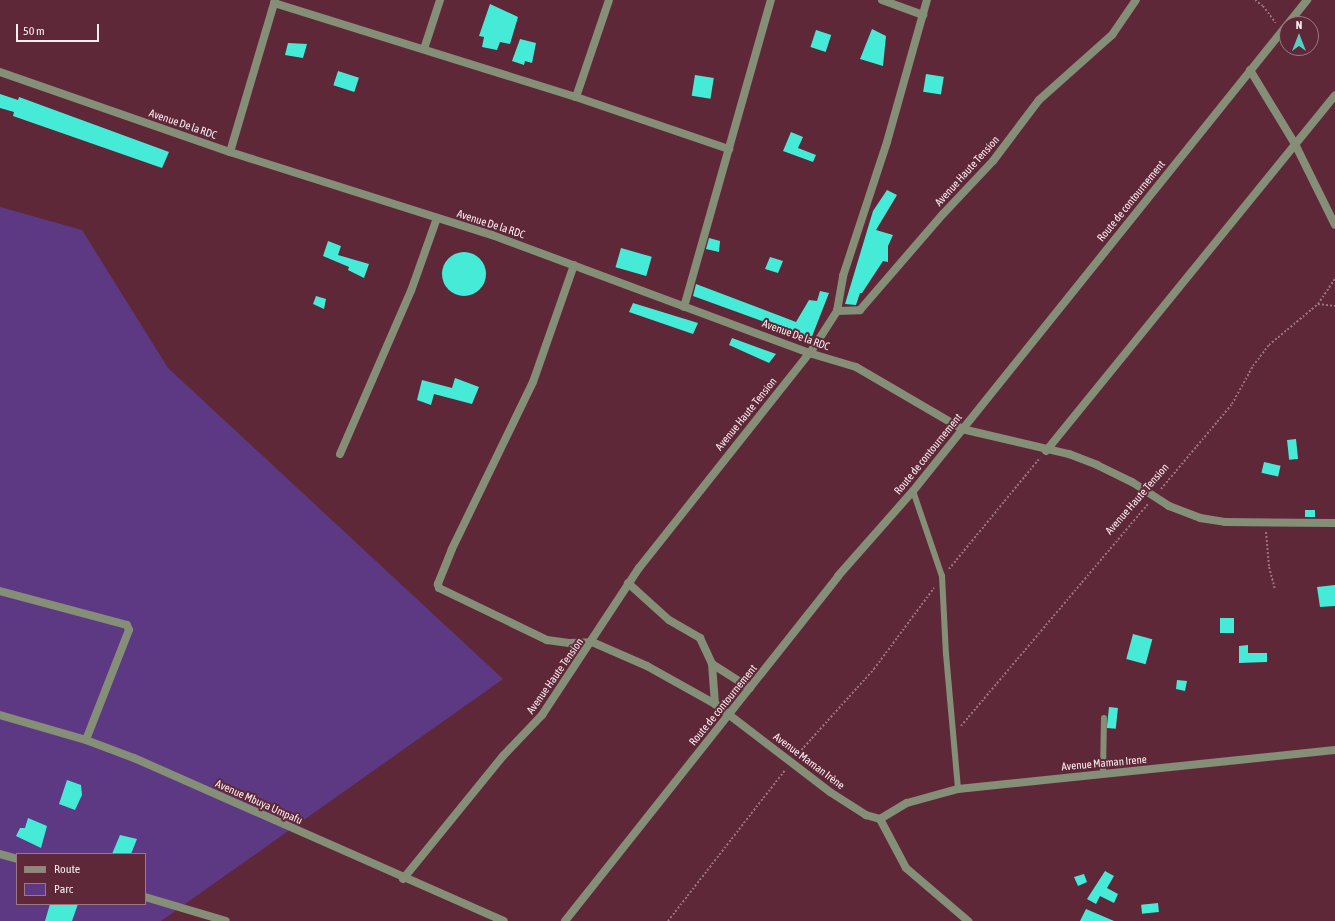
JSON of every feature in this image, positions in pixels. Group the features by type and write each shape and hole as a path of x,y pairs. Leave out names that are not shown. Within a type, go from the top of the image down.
{"street":[{"path":"424,49 440,0"},
{"path":"576,97 609,0"},
{"path":"684,307 771,0"},
{"path":"882,0 922,15"},
{"path":"837,311 844,276 888,142 927,0"},
{"name":"Avenue Haute Tension","path":"403,879 503,756 542,715 592,642 610,609 628,583 738,440 809,353 837,311 860,310 943,214 993,161 1039,100 1112,35 1136,0"},
{"name":"Route de contournement","path":"565,921 838,576 913,490 1250,70 1274,38 1307,0"},
{"path":"230,152 274,2 576,97 729,149"},
{"path":"1250,70 1295,144 1335,225"},
{"name":"Avenue De la RDC","path":"0,72 230,152 437,218 574,265 809,353 856,367 962,429 1046,451 1068,454 1097,465 1132,482 1154,498 1200,518 1225,522 1335,523"},
{"path":"1046,451 1335,96"},
{"path":"340,454 411,291 437,218"},
{"path":"574,265 533,382 438,584 439,588 454,597 483,608 547,640 569,643 592,642"},
{"path":"628,583 669,620 700,638 712,664 715,704"},
{"path":"0,590 127,625 129,630 86,740"},
{"name":"Avenue Maman Irène","path":"592,642 647,666 715,704 729,713 830,792 866,815 880,819"},
{"path":"712,664 750,688"},
{"name":"Avenue Mbuya Umpafu","path":"0,714 86,740 134,758 403,879 504,921"},
{"name":"Avenue Maman Irene","path":"880,819 907,803 958,789 1335,750"},
{"path":"880,819 906,868 968,921"},
{"path":"0,854 16,859"},
{"path":"146,897 226,921"}],"lane":[{"path":"913,490 942,576 946,654 958,789"},
{"path":"1103,774 1104,718"}],"path":[{"path":"1255,0 1276,21 1274,38"},
{"name":"Avenue Haute Tension","path":"954,734 1232,404 1253,366 1269,345 1318,304 1335,279"},
{"path":"1318,304 1335,306"},
{"path":"668,921 791,762 874,669 942,576 1046,451"},
{"path":"1266,523 1269,567 1275,589"}],"green space":[{"path":"0,207 82,230 168,368 503,679 161,921 0,921"}],"building":[{"path":"490,4 518,17 510,44 500,42 497,50 482,47 484,37 479,36"},
{"path":"872,29 886,36 883,66 860,59"},
{"path":"816,30 831,35 826,52 810,47"},
{"path":"520,39 536,43 532,63 525,61 524,65 512,61"},
{"path":"288,43 307,44 303,58 285,55"},
{"path":"338,71 359,78 354,92 333,85"},
{"path":"926,74 944,77 941,95 923,92"},
{"path":"695,75 714,78 710,99 692,96"},
{"path":"0,94 18,100 19,97 169,152 162,168 13,116 14,112 0,108"},
{"path":"791,132 803,137 798,148 816,155 813,162 783,151"},
{"path":"887,190 897,195 876,230 893,235 888,246 888,262 883,261 862,293 860,293 856,305 845,304 873,211"},
{"path":"709,238 720,241 719,252 706,249"},
{"path":"328,241 341,246 338,255 369,264 364,278 348,270 349,267 323,256"},
{"path":"621,248 652,257 646,276 615,267"},
{"path":"464,252 476,256 482,262 486,274 482,286 476,292 464,296 452,292 446,286 442,274 446,262 452,256"},
{"path":"770,257 783,261 778,273 765,269"},
{"path":"696,284 796,322 809,300 817,301 820,291 829,293 811,339 693,296"},
{"path":"316,296 326,299 324,309 313,304"},
{"path":"633,303 698,323 693,334 629,312"},
{"path":"732,338 776,354 769,363 729,345"},
{"path":"455,378 479,387 472,404 434,394 431,405 417,400 422,380 452,388"},
{"path":"1296,439 1298,459 1289,460 1287,440"},
{"path":"1264,462 1281,466 1278,477 1262,473"},
{"path":"1305,510 1315,510 1315,517 1305,517"},
{"path":"1335,585 1335,606 1320,607 1317,587"},
{"path":"1220,618 1234,618 1234,633 1220,633"},
{"path":"1133,634 1152,639 1146,664 1126,659"},
{"path":"1248,645 1248,653 1267,653 1267,662 1239,663 1239,646"},
{"path":"1177,680 1187,681 1185,691 1176,689"},
{"path":"1109,707 1118,708 1116,729 1107,728"},
{"path":"67,780 81,785 82,795 75,810 59,804"},
{"path":"28,818 47,826 41,848 16,836 20,828 25,828"},
{"path":"120,835 137,839 131,853 112,853"},
{"path":"1105,871 1114,876 1107,888 1118,894 1114,903 1100,896 1096,904 1087,899"},
{"path":"1084,874 1087,882 1078,886 1074,877"},
{"path":"1158,903 1159,912 1142,914 1141,905"},
{"path":"50,905 78,905 72,921 45,921"},
{"path":"1086,909 1114,921 1080,921"}]}
